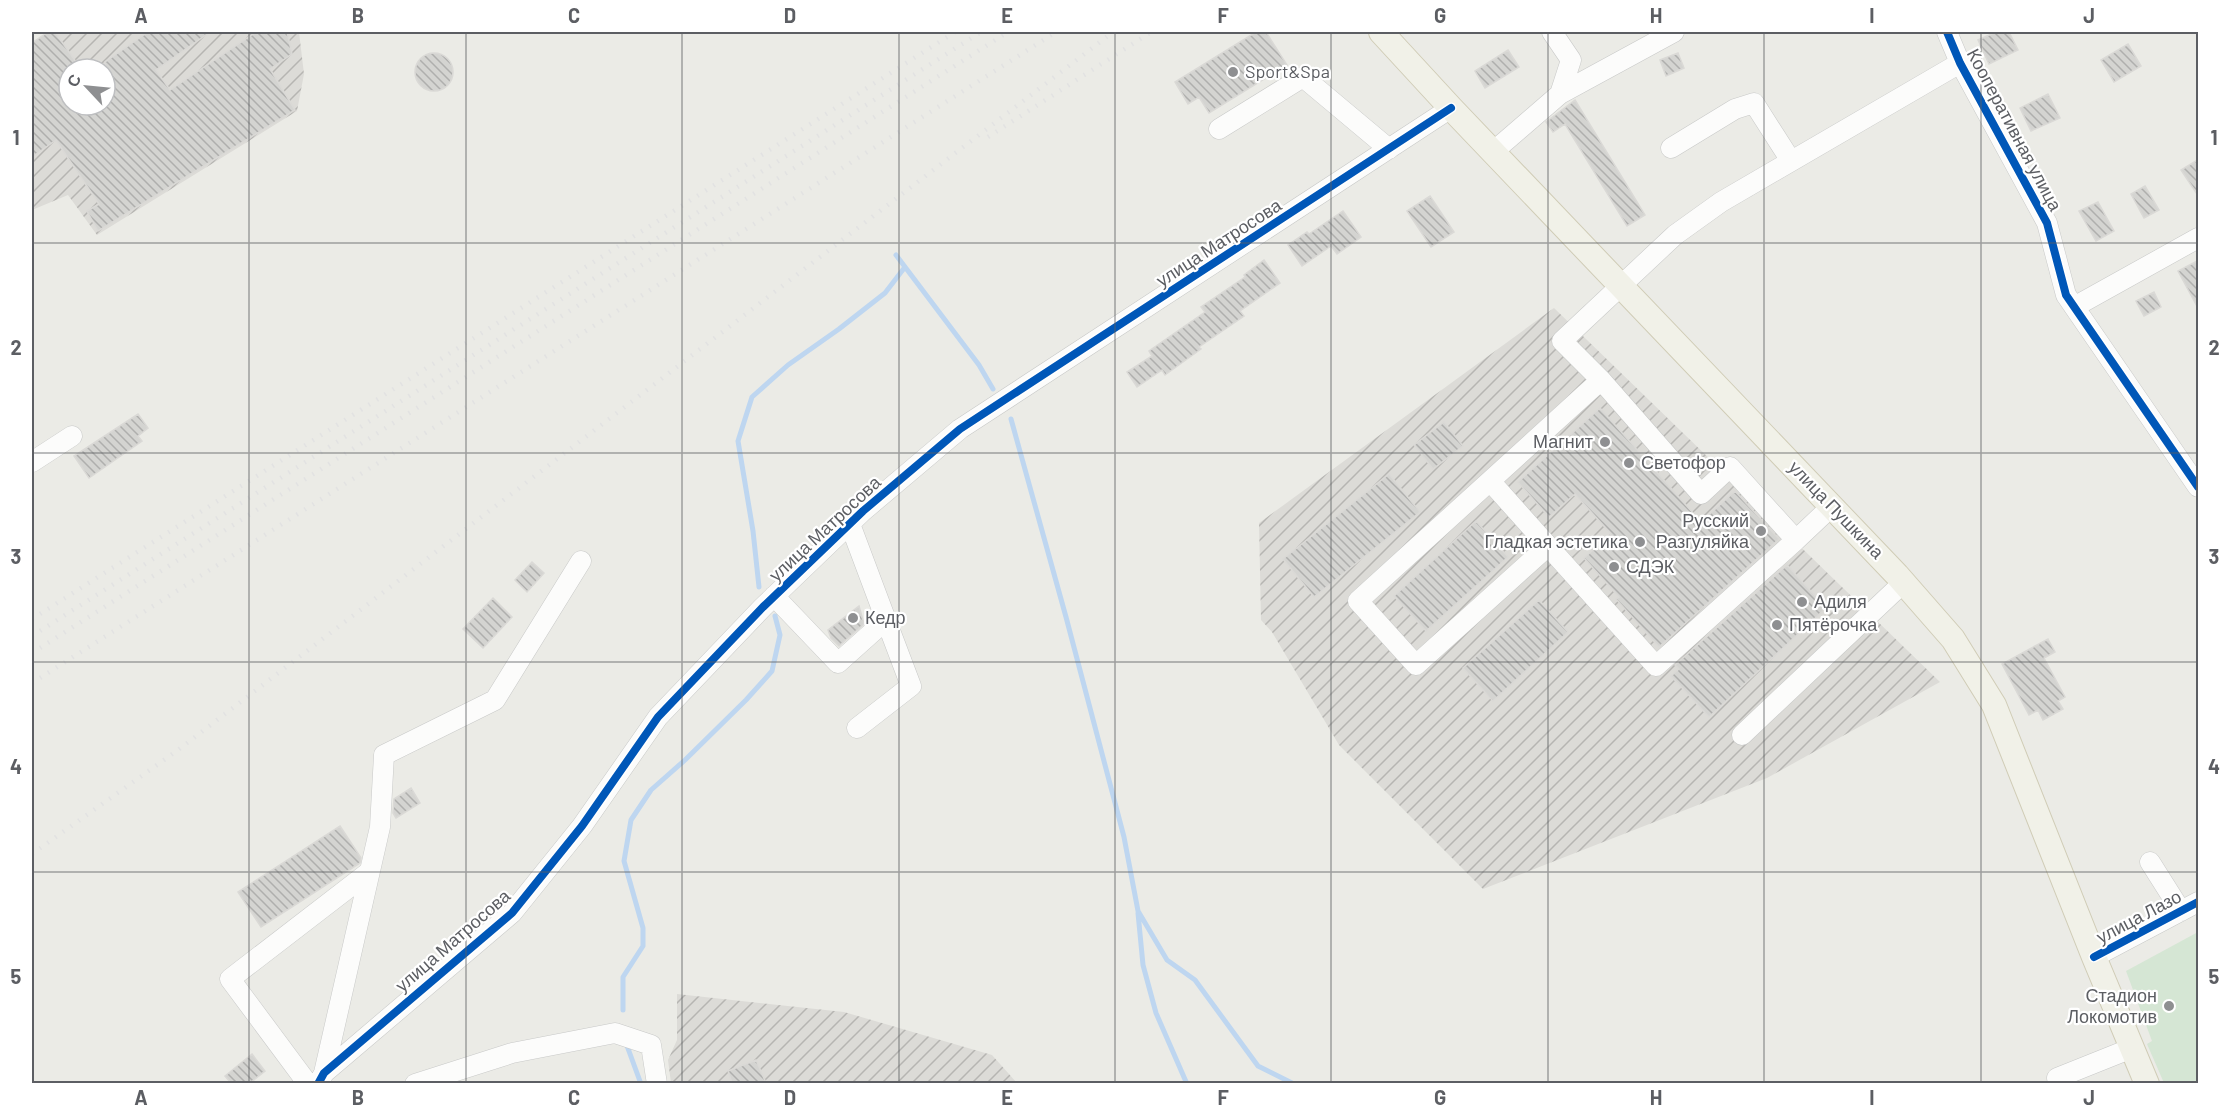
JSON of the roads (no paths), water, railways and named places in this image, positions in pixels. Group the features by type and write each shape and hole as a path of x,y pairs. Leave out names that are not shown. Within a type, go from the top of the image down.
{"main road":[{"name":"улица Пушкина","path":"1381,32 1904,582 1953,639 1994,705 2094,957 2147,1083"}],"street":[{"path":"1552,32 1571,60 1560,94"},
{"path":"1494,152 1560,94 1674,32"},
{"name":"Кооперативная улица","path":"1947,32 1960,63 2047,223 2066,295 2199,487"},
{"path":"1796,540 1730,467 1701,494 1601,380 1562,341 1675,236 1721,202 1960,63"},
{"path":"1219,129 1303,77 1389,149"},
{"path":"1671,148 1735,110 1754,103 1791,160"},
{"name":"улица Матросова","path":"317,1080 513,913 582,826 658,717 774,596 850,524 960,429 1451,108"},
{"path":"2074,307 2199,238"},
{"path":"1548,546 1416,665 1358,600 1601,380"},
{"path":"32,462 72,435"},
{"path":"1490,481 1656,666 1832,506"},
{"path":"850,524 911,686 857,728"},
{"path":"317,1080 380,827 384,755 495,700 581,561"},
{"path":"1742,735 1904,582"},
{"path":"774,596 838,663 886,620"},
{"path":"2150,862 2190,907"},
{"path":"317,1080 230,979 369,872"},
{"name":"улица Лазо","path":"2094,957 2190,907"},
{"path":"415,1083 512,1053 615,1033 651,1045 657,1083"},
{"path":"2057,1078 2132,1048"}],"waterway":[{"path":"896,255 979,365 993,389"},
{"path":"759,587 753,531 738,441 752,397 788,365 885,293 905,267"},
{"path":"1011,419 1124,837 1138,911 1167,960 1195,980 1258,1066 1294,1084"},
{"path":"623,1010 623,977 643,946 643,928 624,861 631,820 651,790 685,760 772,671 780,635 775,616"},
{"path":"1138,913 1143,965 1156,1013 1187,1084"},
{"path":"626,1043 641,1084"}],"railway":[{"path":"32,619 955,32"},
{"path":"32,636 981,32"},
{"path":"32,653 1008,32"},
{"path":"32,683 1056,32"},
{"path":"32,854 178,750 1113,32"},
{"path":"988,137 1151,32"}],"place":[{"name":"Sport&Spa","path":"1233,72"},
{"name":"Магнит","path":"1605,442"},
{"name":"Светофор","path":"1629,463"},
{"name":"Русский Разгуляйка","path":"1761,531"},
{"name":"Гладкая эстетика","path":"1640,542"},
{"name":"СДЭК","path":"1614,567"},
{"name":"Адиля","path":"1802,602"},
{"name":"Кедр","path":"853,618"},
{"name":"Пятёрочка","path":"1777,625"},
{"name":"Стадион Локомотив","path":"2169,1006"}]}
